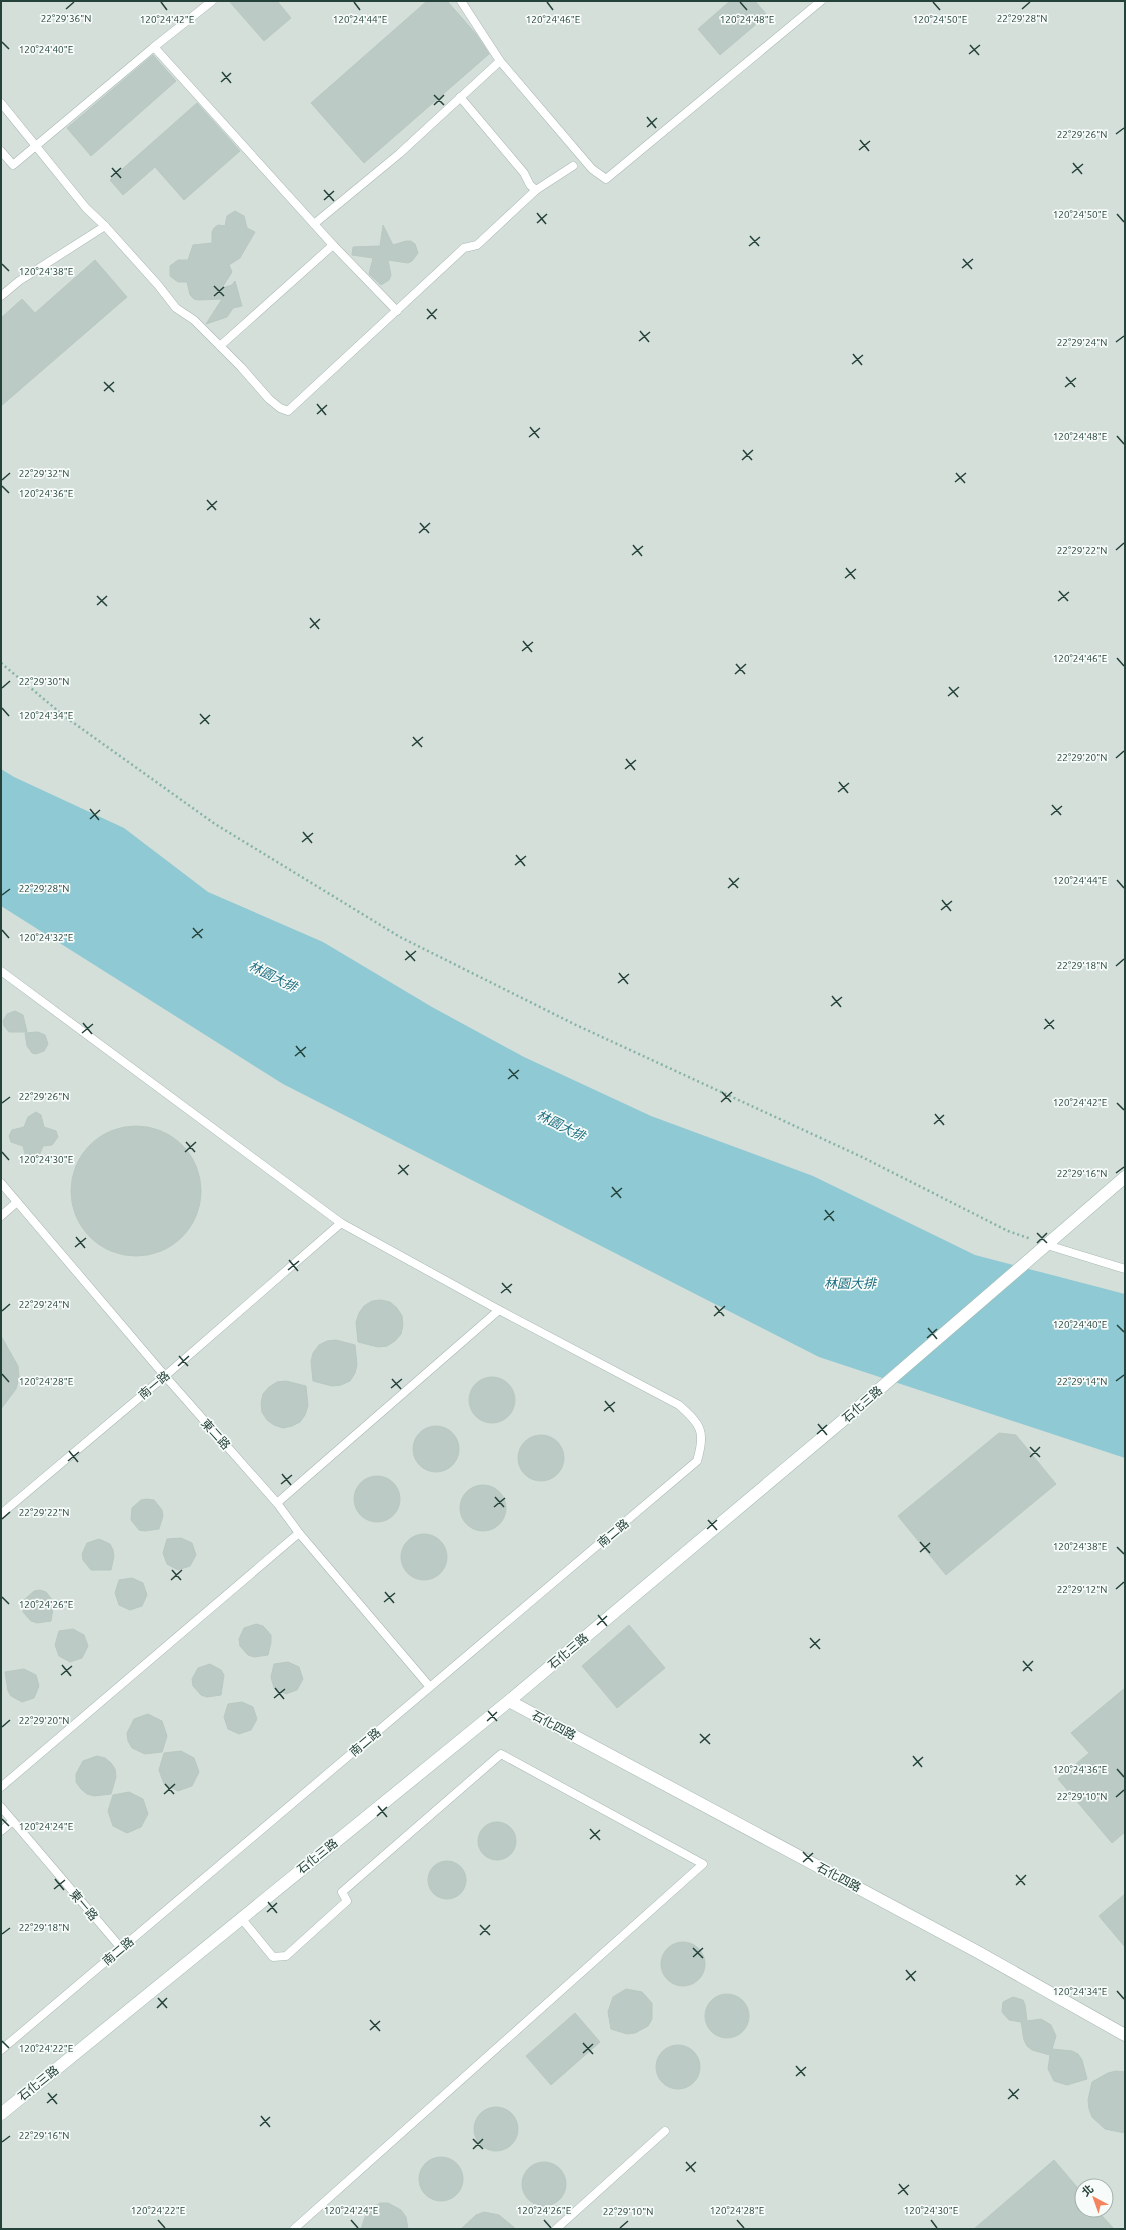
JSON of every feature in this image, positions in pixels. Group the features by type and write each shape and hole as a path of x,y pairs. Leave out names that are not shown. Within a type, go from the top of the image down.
{"street":[{"name":"石化三路","path":"1,2114 509,1701 847,1417 1125,1177"},
{"name":"石化四路","path":"509,1701 976,1951 1125,2036"}],"lane":[{"path":"1,151 13,165 154,47 212,1"},
{"path":"461,1 500,61 592,169 606,179 817,2"},
{"path":"154,47 333,245 397,311"},
{"path":"314,224 399,154 500,61"},
{"path":"460,97 524,173 530,185 536,190"},
{"path":"1,103 86,208 105,226 176,308 194,320 269,399 280,408 288,411 464,248 477,245 536,190 572,166"},
{"path":"1,296 19,281 105,226"},
{"path":"220,346 333,245"},
{"path":"1,971 341,1223 499,1310 277,1503"},
{"name":"東二路","path":"1,1183 165,1376 277,1503 299,1533 430,1687"},
{"path":"1,1216 17,1202"},
{"name":"南一路","path":"1,1514 165,1376 341,1223"},
{"path":"1047,1245 1125,1269"},
{"name":"南二路","path":"1,2050 697,1461 703,1442 697,1421 679,1405 499,1310"},
{"path":"1,1787 299,1533"},
{"path":"241,1918 273,1957 286,1956 347,1901 342,1892 501,1754 703,1864 294,2229"},
{"name":"東一路","path":"1,1807 121,1948"},
{"path":"1,1831 13,1821"},
{"path":"556,2229 665,2131"}],"path":[{"path":"1,663 64,716 215,824 400,937 576,1025 862,1157 1008,1231 1047,1245"}],"shaded area":[{"path":"1,1 1125,1 1125,2229 1,2229"}],"water":[{"name":"林園大排","path":"1,769 14,777 124,828 208,892 323,942 432,1007 524,1057 651,1116 813,1176 975,1255 1125,1294 1125,1458 819,1357 283,1084 1,906"}],"building":[{"path":"229,1 277,1 291,18 264,41"},
{"path":"427,1 447,1 476,34 489,54 364,163 311,103"},
{"path":"730,1 755,1 767,15 720,55 698,29"},
{"path":"153,55 176,81 91,156 67,128"},
{"path":"197,103 240,151 184,200 155,167 123,195 110,180"},
{"path":"235,211 244,216 247,228 255,232 240,258 229,265 232,272 222,288 232,285 235,281 242,306 233,308 227,317 206,324 222,299 194,299 190,295 187,282 178,282 170,276 170,266 178,260 188,260 193,245 212,243 212,232 214,228 218,225 225,226 227,216"},
{"path":"383,225 393,245 411,241 415,244 418,253 412,261 408,263 388,260 391,275 389,280 381,285 369,274 373,258 352,255 353,247 380,246"},
{"path":"95,260 127,297 1,406 1,318 22,299 35,313"},
{"path":"15,1011 23,1015 27,1032 9,1032 4,1026 3,1021 7,1014"},
{"path":"38,1032 45,1035 48,1044 44,1051 36,1054 32,1053 27,1046 25,1033"},
{"path":"36,1112 41,1115 44,1127 56,1131 58,1137 52,1145 43,1146 39,1156 31,1161 26,1158 23,1146 11,1142 9,1136 12,1130 24,1127 28,1117"},
{"path":"136,1126 161,1131 182,1145 196,1166 201,1191 196,1216 182,1237 161,1251 136,1256 111,1251 90,1237 76,1216 71,1191 76,1166 90,1145 111,1131"},
{"path":"381,1300 390,1302 397,1308 402,1316 403,1325 401,1334 395,1341 387,1346 378,1347 358,1342 356,1322 359,1313 364,1306 372,1301"},
{"path":"1,1336 18,1366 19,1377 16,1389 1,1409"},
{"path":"336,1340 355,1345 357,1365 355,1373 350,1381 341,1385 332,1386 313,1381 311,1361 313,1353 319,1345 327,1341"},
{"path":"487,1377 497,1377 505,1381 511,1387 515,1395 515,1405 511,1413 505,1419 497,1423 487,1423 479,1419 473,1413 469,1405 469,1395 473,1387 479,1381"},
{"path":"286,1381 306,1386 308,1406 305,1415 300,1422 283,1428 274,1425 267,1420 262,1412 261,1403 263,1394 269,1387 277,1382"},
{"path":"431,1426 441,1426 449,1430 455,1436 459,1444 459,1454 455,1462 449,1468 441,1472 431,1472 423,1468 417,1462 413,1454 413,1444 417,1436 423,1430"},
{"path":"999,1433 1016,1435 1056,1484 946,1575 898,1516"},
{"path":"536,1435 546,1435 554,1439 560,1445 564,1453 564,1463 560,1471 554,1477 546,1481 536,1481 528,1477 522,1471 518,1463 518,1453 522,1445 528,1439"},
{"path":"372,1476 382,1476 390,1480 396,1486 400,1494 400,1504 396,1512 390,1518 382,1522 372,1522 364,1518 358,1512 354,1504 354,1494 358,1486 364,1480"},
{"path":"478,1485 488,1485 496,1489 502,1495 506,1503 506,1513 502,1521 496,1527 488,1531 478,1531 470,1527 464,1521 460,1513 460,1503 464,1495 470,1489"},
{"path":"141,1500 154,1500 162,1510 163,1516 159,1529 145,1531 139,1530 131,1520 132,1508"},
{"path":"419,1534 429,1534 437,1538 443,1544 447,1552 447,1562 443,1570 437,1576 429,1580 419,1580 411,1576 405,1570 401,1562 401,1552 405,1544 411,1538"},
{"path":"181,1538 192,1543 196,1555 190,1566 178,1570 167,1564 163,1553 167,1539"},
{"path":"99,1539 110,1544 113,1550 114,1556 111,1570 91,1570 83,1560 82,1554 87,1543"},
{"path":"132,1578 143,1583 147,1595 142,1606 130,1610 119,1605 115,1593 119,1580"},
{"path":"40,1590 46,1592 54,1602 51,1621 37,1623 31,1621 23,1612 24,1600 34,1591"},
{"path":"256,1624 263,1626 271,1635 268,1655 254,1657 248,1655 240,1646 239,1639 244,1628"},
{"path":"629,1625 665,1668 617,1708 582,1666"},
{"path":"73,1629 84,1635 88,1646 82,1658 70,1662 59,1656 55,1645 59,1631"},
{"path":"288,1662 299,1667 303,1679 297,1690 286,1694 274,1688 271,1677 274,1664"},
{"path":"210,1664 221,1670 224,1675 221,1695 207,1697 201,1695 193,1686 192,1679 198,1668"},
{"path":"24,1669 36,1675 39,1686 34,1698 22,1702 11,1696 8,1691 5,1672"},
{"path":"1125,1688 1125,1832 1112,1843 1058,1779 1089,1753 1071,1733"},
{"path":"242,1702 253,1707 257,1719 251,1730 239,1734 228,1729 224,1717 228,1704"},
{"path":"148,1714 162,1721 167,1736 162,1752 145,1754 132,1748 128,1741 127,1733 134,1719"},
{"path":"181,1751 194,1758 199,1772 192,1786 178,1791 164,1784 159,1770 164,1753"},
{"path":"97,1756 105,1758 115,1769 116,1777 111,1794 94,1796 87,1794 76,1782 76,1774 83,1761"},
{"path":"129,1792 143,1799 148,1814 141,1827 127,1833 113,1826 108,1811 113,1795"},
{"path":"493,1822 501,1822 508,1825 513,1830 516,1841 513,1852 508,1857 501,1860 493,1860 486,1857 481,1852 478,1845 478,1837 481,1830 486,1825"},
{"path":"443,1861 451,1861 463,1870 466,1880 463,1890 457,1896 451,1899 443,1899 431,1890 428,1884 428,1876 437,1864"},
{"path":"1125,1894 1125,1947 1099,1916"},
{"path":"679,1942 687,1942 692,1943 699,1948 704,1955 704,1973 699,1980 692,1985 679,1986 671,1983 664,1976 661,1968 661,1960 664,1952 671,1945"},
{"path":"626,1989 642,1992 652,2003 652,2019 648,2026 635,2033 627,2034 611,2029 608,2012 613,1997"},
{"path":"723,1994 731,1994 736,1995 743,2000 748,2007 748,2025 743,2032 736,2037 723,2038 715,2035 708,2028 705,2020 705,2012 708,2004 715,1997"},
{"path":"1013,1997 1023,2000 1027,2021 1041,2019 1051,2025 1056,2036 1052,2049 1072,2051 1078,2054 1082,2060 1087,2079 1067,2085 1054,2081 1048,2069 1050,2055 1032,2050 1027,2046 1024,2040 1021,2022 1009,2020 1002,2012 1003,2002"},
{"path":"575,2013 600,2042 551,2085 526,2056"},
{"path":"674,2045 682,2045 694,2051 700,2063 700,2071 694,2083 682,2089 674,2089 662,2083 656,2071 656,2063 662,2051"},
{"path":"1116,2071 1125,2072 1125,2133 1105,2129 1092,2117 1089,2109 1088,2100 1092,2082 1108,2073"},
{"path":"500,2107 505,2108 512,2113 517,2120 517,2138 512,2145 505,2150 492,2151 487,2150 480,2145 475,2138 474,2125 475,2120 480,2113 487,2108"},
{"path":"437,2157 445,2157 457,2163 463,2175 463,2183 457,2195 445,2201 437,2201 425,2195 419,2183 419,2175 425,2163"},
{"path":"1054,2160 1074,2184 1074,2218 1104,2218 1114,2229 974,2229"},
{"path":"548,2162 560,2168 565,2176 565,2192 560,2200 552,2205 540,2206 528,2200 523,2192 522,2180 528,2168 536,2163"},
{"path":"380,2203 388,2203 401,2210 406,2217 408,2229 361,2229 367,2211"},
{"path":"484,2212 499,2215 516,2229 461,2229 476,2215"}]}
